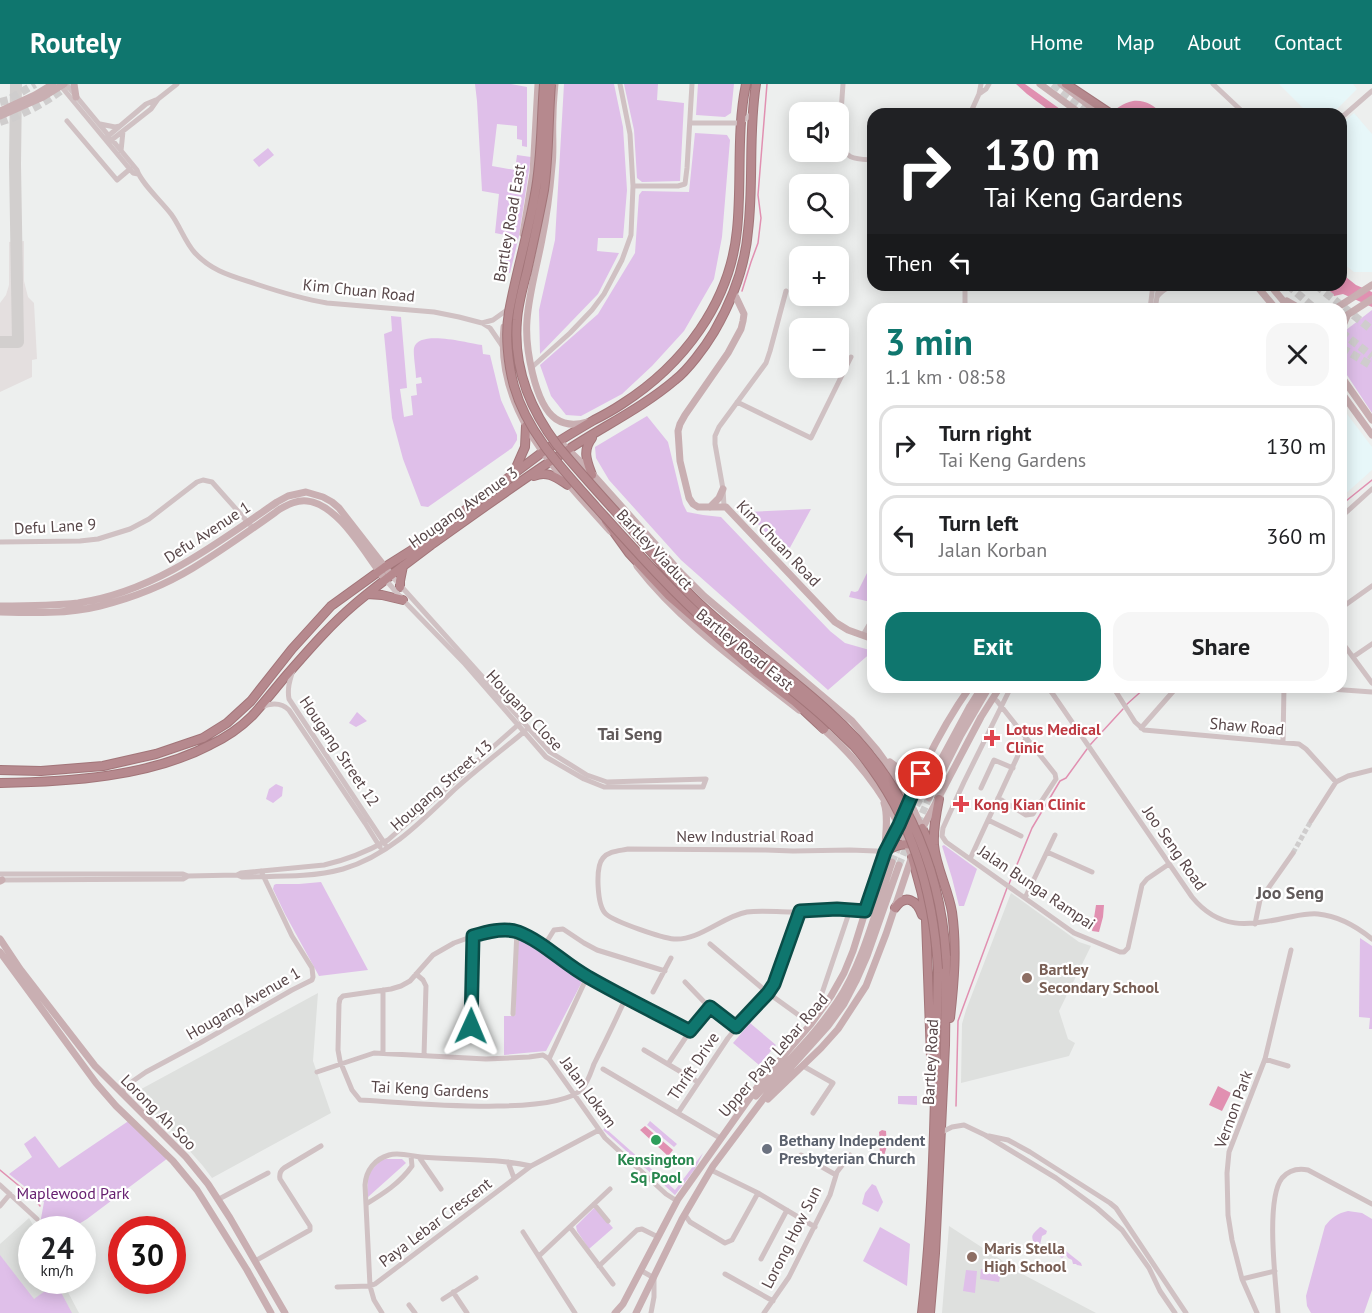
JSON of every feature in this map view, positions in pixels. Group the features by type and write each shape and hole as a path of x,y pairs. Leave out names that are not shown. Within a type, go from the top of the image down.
{"highway":[{"name":"Bartley Viaduct","path":"544,84 536,192 508,315 508,354 514,387 533,429 560,466 600,512 697,613 823,716 853,745 877,775 897,808 920,865 932,913 938,969"},
{"name":"Bartley Viaduct","path":"553,84 544,187 520,297 517,326 520,370 533,407 557,445 680,584 715,618 830,712 858,740 883,771 908,812 923,846 939,902 946,956"},
{"name":"Hougang Avenue 3","path":"0,770 41,771 102,766 156,754 203,738 227,723 251,701 292,649 331,606 412,550 559,441 622,405 669,368 702,327 717,301 735,252 740,123 746,84"},
{"name":"Hougang Avenue 3","path":"0,783 107,776 148,768 209,746 253,716 328,629 388,577 471,516 677,379 702,350 713,333 728,306 739,278 749,229 751,133 756,84"},
{"path":"1066,84 1102,108"},
{"path":"740,138 751,133"},
{"path":"514,473 525,447 526,426"},
{"path":"592,475 586,460 586,449 590,440 600,429"},
{"path":"519,484 539,474 550,475 568,484"},
{"path":"600,512 629,553 669,596 824,729"},
{"path":"400,587 399,581 403,566"},
{"path":"367,594 403,600"},
{"path":"938,864 934,846 934,831 939,799"},
{"path":"922,828 943,879 951,908 955,940 955,976 945,1046"},
{"path":"885,852 893,846 906,843 916,845 928,852 938,864"},
{"path":"912,857 920,883 926,926 931,1057 935,1079"},
{"path":"920,883 924,871 934,868 943,879"},
{"path":"895,908 903,900 913,902 921,910 926,926"},
{"name":"Bartley Road","path":"930,1313 945,1046 946,956"},
{"name":"Bartley Road","path":"922,1313 928,1256 938,969"}],"main road":[{"path":"74,84 76,97"},
{"name":"Bartley Road East","path":"538,84 535,153 523,236 507,310 503,347 510,391 517,409 526,426 568,484 644,575 684,617 763,683 824,729 863,772 881,795 899,825 912,857"},
{"name":"Bartley Road East","path":"553,84 552,165 543,237 527,326 528,350 534,379 550,414 557,420 569,424 595,420"},
{"path":"1040,84 1074,108"},
{"path":"1061,84 1092,108"},
{"path":"0,111 60,85"},
{"path":"0,116 43,97 60,85"},
{"path":"528,205 538,199 546,210"},
{"path":"1344,303 1372,285"},
{"path":"1261,291 1271,303"},
{"path":"1275,291 1285,303"},
{"path":"728,306 740,305 733,293"},
{"path":"1278,294 1291,303"},
{"path":"1347,316 1372,299"},
{"name":"Kim Chuan Road","path":"740,305 743,311 743,321 736,338 685,415 678,431 680,461 689,498 698,507 724,506 731,511 827,614 840,625 867,635"},
{"path":"505,323 521,323 527,326"},
{"path":"1347,384 1372,419"},
{"path":"1347,400 1372,435"},
{"name":"Bartley Road East","path":"559,441 704,596 852,721 896,775 922,828"},
{"path":"710,507 719,498 723,489"},
{"name":"Defu Avenue 1","path":"0,612 81,610 135,595 192,569 288,496 306,492 322,497 339,508 388,577"},
{"name":"Defu Avenue 1","path":"0,606 78,603 112,596 164,575 250,525"},
{"name":"Upper Paya Lebar Road","path":"615,1313 623,1304 642,1271 677,1201 761,1082 811,1024 831,996 853,951 885,852 931,754 955,708 966,693"},
{"path":"978,693 926,796 986,693"},
{"name":"Upper Paya Lebar Road","path":"749,1118 838,1029 866,986 922,828 971,735 996,693"},
{"path":"877,750 893,765 906,771 918,769 931,754"},
{"path":"881,795 886,808 885,852"},
{"path":"881,861 891,851 900,847 906,854 909,866"},
{"name":"Upper Paya Lebar Road","path":"636,1313 685,1215 712,1168 774,1086 828,1026 844,1004 867,956 895,863 861,954 838,1001 824,1022 723,1135"},
{"name":"Lorong Ah Soo","path":"0,939 20,969 86,1055 196,1168 219,1199 285,1313"},
{"name":"Lorong Ah Soo","path":"0,952 108,1097 173,1161 197,1191 271,1313"},
{"path":"79,1061 78,1053 86,1055"}],"street":[{"path":"108,139 146,104 158,99 177,84"},
{"path":"531,368 592,310 604,294 622,260 631,235 633,186 630,134 620,84"},
{"path":"633,186 685,184 692,84"},
{"path":"843,84 839,140 849,157 867,159"},
{"path":"973,108 981,84"},
{"path":"979,94 989,84"},
{"path":"1213,84 1239,108"},
{"name":"Kim Chuan Road","path":"60,85 76,97 99,124 108,139 122,151 133,174 138,174 171,214 193,250 207,264 226,275 311,300 434,312 482,323"},
{"name":"Kim Chuan Road","path":"60,85 132,168"},
{"path":"1347,113 1372,91"},
{"path":"690,123 740,123 752,114"},
{"path":"67,122 117,180 132,168"},
{"path":"99,124 121,129"},
{"path":"121,129 122,151"},
{"path":"724,506 715,444 716,436 719,427 766,363 786,291"},
{"path":"1156,303 1158,291"},
{"path":"1157,297 1161,291"},
{"path":"482,323 493,320 507,310"},
{"path":"482,323 490,328 503,347"},
{"path":"737,402 811,438 851,357"},
{"name":"Defu Lane 9","path":"0,542 98,539 130,529 149,519 197,482 203,480 212,482 250,525"},
{"path":"1347,511 1372,489"},
{"name":"Hougang Close","path":"388,577 400,587 520,723 546,757 584,779 604,787 703,787 706,782 706,779 607,782 587,775 549,752 526,730"},
{"name":"Hougang Close","path":"388,577 389,585 520,723"},
{"path":"1347,604 1372,586"},
{"path":"1353,657 1372,644"},
{"path":"1347,649 1372,683"},
{"name":"Hougang Street 12","path":"295,666 289,682 289,699 383,847"},
{"path":"1347,691 1372,692"},
{"path":"1001,706 1008,693"},
{"name":"Joo Seng Road","path":"1052,693 1192,897 1205,911 1235,924 1255,924 1320,914 1346,921 1372,939"},
{"path":"1117,693 1141,728 1172,693"},
{"path":"1283,742 1284,693"},
{"path":"993,698 1055,774 1056,779 1032,814 1029,815 998,798"},
{"name":"Hougang Street 12","path":"258,708 277,704 289,710 383,847"},
{"name":"Jalan Bunga Rampai","path":"1001,706 944,828 942,836 946,842 1074,933 1120,952 1128,948 1142,885 1169,864"},
{"name":"Hougang Street 13","path":"383,847 520,723"},
{"name":"Shaw Road","path":"1141,728 1149,731 1299,744 1336,782"},
{"name":"Hougang Street 13","path":"262,874 295,872 337,862 383,847 425,819 455,789 526,730"},
{"path":"970,859 1026,738"},
{"path":"981,788 993,760 1013,769"},
{"path":"1311,821 1336,782 1356,773 1372,770"},
{"path":"988,820 1020,836"},
{"path":"1025,898 1055,835"},
{"name":"New Industrial Road","path":"800,911 747,912 693,936 678,939 665,937 615,920 603,911 598,872 606,856 628,849 885,852"},
{"path":"1047,852 1092,872"},
{"path":"1255,924 1260,900 1293,853"},
{"path":"1,879 183,879 188,876 237,875 242,877 262,874"},
{"name":"Hougang Avenue 1","path":"121,1093 146,1072 283,994 312,980 314,976 312,968 292,936 262,874"},
{"path":"800,911 837,909 865,911"},
{"name":"Upper Paya Lebar Road","path":"820,1011 818,1005 850,910"},
{"name":"Thrift Drive","path":"678,1113 736,1027 774,984 800,911"},
{"path":"544,946 554,930 564,929 584,944 597,950 665,971"},
{"name":"Tai Keng Gardens","path":"574,1095 528,1106 472,1106 360,1100 354,1093 341,1064 338,1050 341,998 346,994 391,989 406,984 436,952 473,936 499,931 517,932 544,946 587,977 690,1031"},
{"path":"513,1014 517,932"},
{"path":"471,1026 473,936"},
{"path":"711,944 768,993 811,1024"},
{"name":"Vernon Park","path":"1256,1311 1242,1279 1232,1240 1228,1215 1229,1152 1265,1059 1291,950"},
{"path":"653,992 671,958"},
{"path":"416,974 426,986 424,1056"},
{"path":"549,1059 587,977"},
{"path":"685,982 710,1007 736,1027"},
{"path":"383,990 383,1053"},
{"path":"574,1095 584,1086 626,997"},
{"path":"668,1064 690,1031 710,1007"},
{"path":"644,1050 698,1082"},
{"name":"Jalan Lokam","path":"317,1072 374,1053 486,1059 543,1055 549,1059 610,1143 666,1194 677,1201"},
{"path":"1265,1059 1288,1065"},
{"name":"Upper Paya Lebar Road","path":"803,1066 833,1083 813,1113"},
{"path":"603,1069 678,1113 723,1135"},
{"path":"940,1133 952,1127 964,1125 985,1135 1056,1178 1097,1208 1122,1230 1149,1268 1160,1291 1175,1313"},
{"name":"Paya Lebar Crescent","path":"337,1287 370,1286 387,1276 531,1166 599,1130"},
{"path":"985,1135 1008,1140 1037,1155 1110,1203 1186,1313"},
{"path":"255,1261 310,1230 310,1226 280,1179 280,1174 284,1168 321,1146"},
{"name":"Paya Lebar Crescent","path":"382,1313 374,1300 370,1286 365,1178 372,1165 392,1154 508,1162 531,1166"},
{"path":"801,1155 836,1175"},
{"name":"Lorong How Sun","path":"764,1313 789,1277 830,1195 836,1175 850,1155"},
{"path":"366,1204 384,1194 403,1176 412,1166 411,1156"},
{"path":"419,1156 441,1189"},
{"name":"Paya Lebar Crescent","path":"508,1162 514,1178"},
{"path":"712,1168 725,1173 729,1178 815,1227"},
{"path":"1278,1313 1272,1220 1279,1183 1283,1176 1300,1169 1308,1170 1372,1204"},
{"path":"219,1199 268,1173"},
{"path":"0,1185 34,1216"},
{"path":"540,1256 610,1189"},
{"path":"685,1215 690,1222 725,1243 729,1242 758,1193"},
{"path":"0,1206 10,1194"},
{"path":"594,1204 608,1221"},
{"path":"761,1259 787,1210"},
{"path":"1122,1230 1127,1226"},
{"path":"570,1227 613,1284"},
{"path":"599,1266 637,1230 642,1229 658,1237"},
{"path":"524,1232 575,1313"},
{"path":"1242,1279 1275,1270"},
{"path":"642,1271 654,1278"},
{"name":"Lorong How Sun","path":"725,1274 773,1301"},
{"path":"443,1299 476,1278"},
{"name":"Upper Paya Lebar Road","path":"651,1313 654,1278"},
{"path":"453,1292 467,1313"},
{"path":"1166,1300 1169,1313"},
{"path":"409,1305 415,1313"}],"shaded area":[{"path":"1016,84 1025,84 1059,108 1046,108"},
{"path":"1279,84 1353,84 1357,89 1338,108 1303,108"},
{"path":"1133,101 1142,101 1156,108 1118,108"},
{"path":"1354,113 1372,134 1372,272 1354,272 1347,267 1347,119"},
{"path":"24,241 24,281 28,297 34,303 37,359 32,360 32,377 0,392 0,303 9,285 9,242"},
{"path":"1347,278 1356,285 1372,292 1372,307 1343,294 1334,296 1330,291 1347,291"},
{"path":"1347,414 1372,447 1372,470 1347,492"},
{"name":"Bartley Secondary School","path":"1011,893 1079,942 1091,946 1059,1011 1068,1039 1075,1043 1069,1056 961,1083 962,1024"},
{"path":"1096,905 1104,905 1099,932 1092,931"},
{"path":"318,993 313,1061 331,1113 212,1178 172,1131 132,1094"},
{"path":"1218,1086 1231,1093 1222,1111 1209,1105"},
{"name":"Kensington Sq Pool","path":"645,1126 673,1150 668,1156 640,1130"},
{"path":"886,1131 887,1146 883,1159 880,1156 879,1132"},
{"name":"Maris Stella High School","path":"949,1226 1026,1276 1096,1313 942,1313"},
{"path":"18,1228 18,1294 69,1294 79,1313 0,1313 0,1244"}],"green space":[{"path":"475,84 511,84 527,87 527,147 522,146 522,140 517,139 517,126 497,124 492,166 515,170 517,155 531,157 519,236 510,273 499,270 505,235 495,233 499,194 482,191"},
{"path":"564,84 614,84 623,127 627,190 623,238 598,238 597,251 619,253 598,294 540,354 539,310 555,240"},
{"path":"624,84 658,84 657,100 684,103 680,181 642,182 637,178 634,130"},
{"path":"698,84 734,84 731,113 725,117 696,115"},
{"path":"695,133 727,135 730,140 722,237 714,279 684,331 622,394 581,416 566,415 551,396 540,365 598,314 635,253 639,195 642,191 689,192"},
{"path":"268,148 274,155 259,167 253,160"},
{"path":"1372,310 1372,413 1347,375 1347,329"},
{"path":"391,316 401,317 407,388 400,389 404,417 413,415 411,396 417,395 416,384 422,383 421,377 416,378 414,348 417,342 434,338 455,340 482,345 483,354 490,355 501,400 517,435 512,448 428,507 421,506 403,459 392,418 384,334 392,331"},
{"path":"647,416 668,442 687,512 721,517 830,631 845,643 867,649 867,656 828,690 681,560 609,480 596,458 595,447"},
{"path":"811,509 786,555 747,512"},
{"path":"867,573 867,601 849,597 851,591 858,591"},
{"path":"357,712 367,721 356,727 349,723"},
{"path":"276,784 283,787 282,796 273,803 266,799 269,789"},
{"path":"944,845 977,869 964,906 959,906 942,846"},
{"path":"321,882 368,970 319,976 273,889 276,884"},
{"path":"518,935 540,946 584,978 546,1051 504,1055 504,1016 515,1016"},
{"path":"1360,938 1372,946 1372,1029 1369,1029 1370,1018 1359,1017"},
{"path":"750,1023 776,1045 759,1065 733,1043"},
{"path":"898,1096 917,1096 917,1105 898,1104"},
{"name":"Maplewood Park","path":"130,1120 168,1158 91,1216 41,1216 44,1202 9,1174 32,1157 24,1144 35,1136 59,1168"},
{"path":"650,1121 677,1144 674,1147 647,1125"},
{"path":"605,1128 675,1190 703,1153 695,1169 675,1195 603,1130"},
{"path":"402,1159 406,1163 368,1197 368,1174 381,1160"},
{"path":"872,1184 876,1186 883,1202 878,1212 862,1204 865,1193"},
{"path":"595,1207 613,1228 589,1249 576,1226"},
{"path":"1348,1211 1362,1213 1372,1219 1372,1290 1364,1313 1311,1313 1307,1306 1306,1296 1325,1226 1335,1216"},
{"path":"880,1227 910,1244 907,1286 863,1261"},
{"path":"1040,1227 1047,1231 1042,1236 1040,1245 1035,1245 1033,1235"},
{"path":"1062,1248 1082,1266 1073,1264 1066,1255 1062,1258 1056,1254 1057,1250"},
{"path":"0,1255 18,1278 18,1294 30,1294 34,1299 41,1294 62,1294 72,1313 0,1313"},
{"path":"981,1269 1001,1272 999,1282 980,1279"},
{"path":"966,1270 977,1271 975,1293 963,1291"}],"waterway":[{"path":"742,291 758,243 761,218 758,195 767,84"},
{"path":"1347,500 1372,480"},
{"path":"1126,705 1139,693"},
{"path":"1090,745 1123,709"},
{"path":"1009,884 1032,828 1060,781 1066,778 1087,749"},
{"path":"956,1106 958,1021 1007,888"},
{"path":"0,1170 35,1199 40,1206"}],"taxiway":[{"path":"0,342 18,342 16,84"}],"tunnel":[{"path":"0,102 8,100 35,84"},
{"path":"0,122 36,106 69,84"},
{"path":"1053,84 1084,108"},
{"path":"1295,291 1308,303"},
{"path":"1323,291 1338,303"},
{"path":"1347,310 1372,330"},
{"path":"1347,337 1372,356"},
{"path":"1347,351 1372,366"},
{"path":"912,815 922,795"},
{"path":"918,823 929,798"},
{"path":"1293,853 1311,821"},
{"path":"892,862 905,831"},
{"path":"899,865 909,841"}],"place":[{"name":"Lotus Medical Clinic","path":"992,738"},
{"name":"Kong Kian Clinic","path":"961,804"},
{"name":"Bartley Secondary School","path":"1027,978"},
{"name":"Kensington Sq Pool","path":"656,1140"},
{"name":"Bethany Independent Presbyterian Church","path":"767,1149"},
{"name":"Maris Stella High School","path":"972,1257"}],"district":[{"name":"Tai Seng","path":"630,734"},
{"name":"Joo Seng","path":"1290,893"}],"route":[{"path":"471,1026 473,936 506,930 517,932 544,946 587,977 690,1031 710,1007 736,1027 774,984 800,911 837,909 865,911 885,852 921,774"}]}
